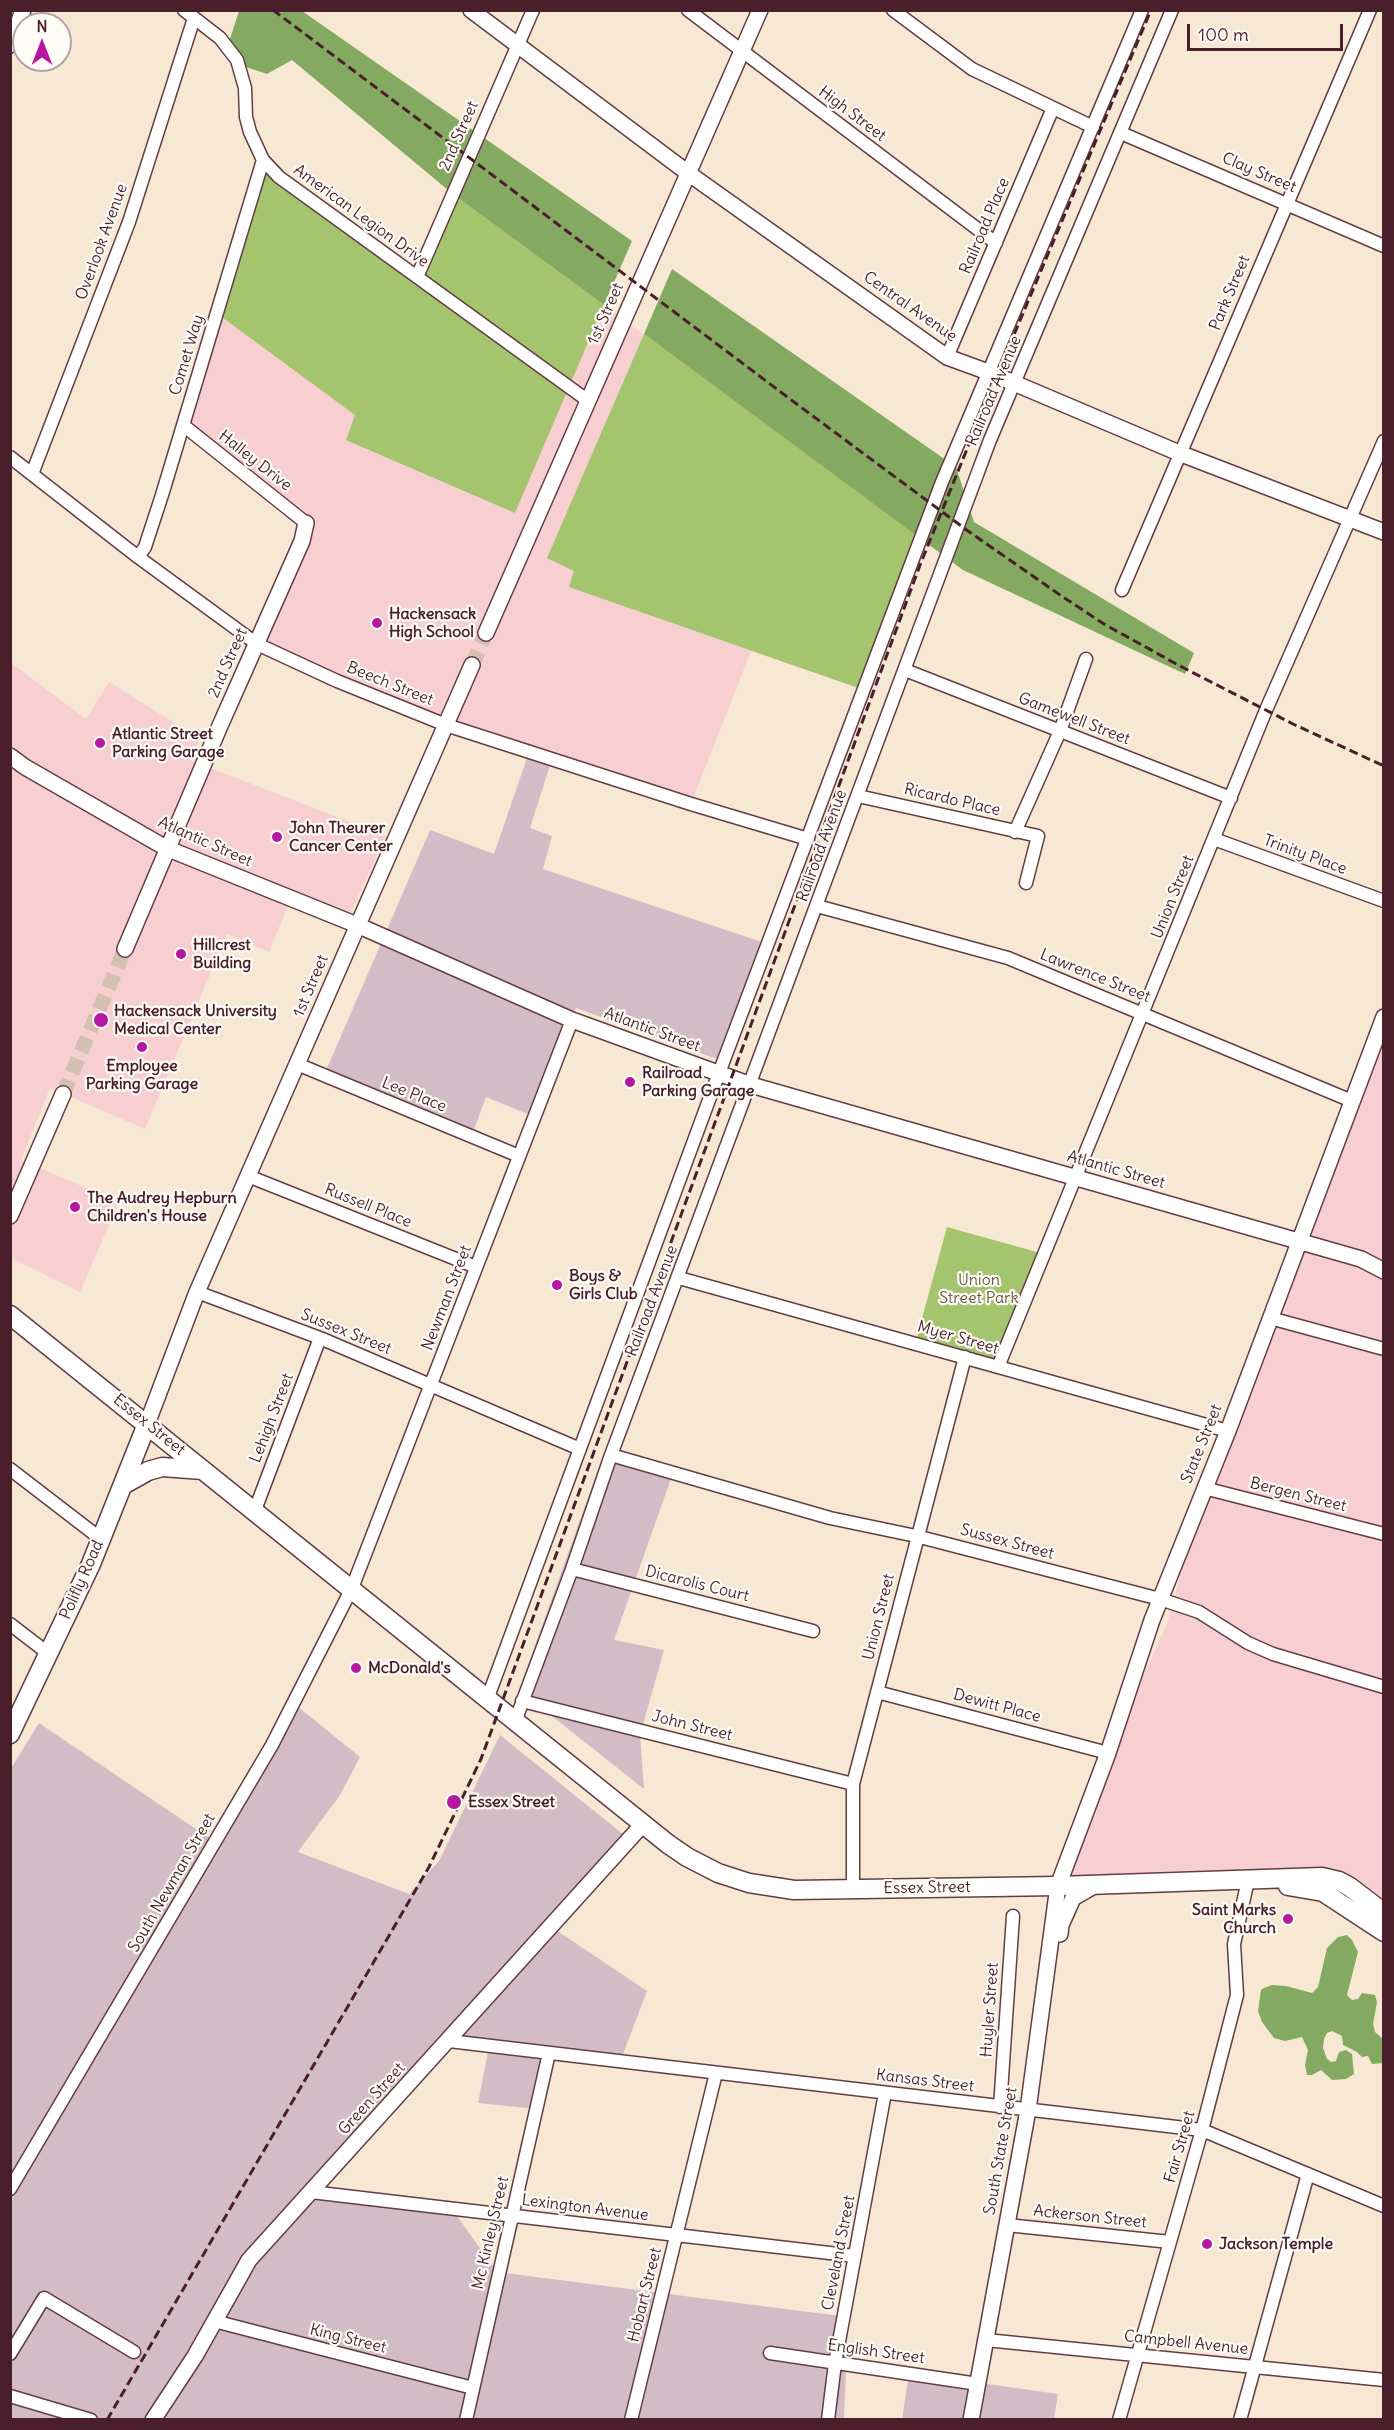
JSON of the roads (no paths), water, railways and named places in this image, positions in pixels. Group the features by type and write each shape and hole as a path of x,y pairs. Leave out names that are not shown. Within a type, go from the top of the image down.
{"main road":[{"name":"Essex Street","path":"10,1315 687,1857 734,1879 771,1888 794,1890 1058,1886 1322,1877 1340,1881 1381,1921"},
{"name":"Polifly Road","path":"10,1734 101,1539 147,1424"},
{"path":"123,1485 148,1471 162,1467 205,1470"},
{"name":"Essex Street","path":"1248,1880 1323,1892 1381,1921"}],"street":[{"path":"10,45 23,10"},
{"name":"Central Avenue","path":"471,10 688,173 947,357 1015,383 1179,453 1383,532"},
{"name":"2nd Street","path":"417,277 533,10"},
{"name":"High Street","path":"688,10 996,243"},
{"name":"1st Street","path":"486,633 760,10"},
{"path":"893,10 972,69 1093,127"},
{"name":"Railroad Avenue","path":"488,1697 718,1073 942,482 1142,10"},
{"name":"Railroad Avenue","path":"516,1719 572,1569 611,1455 990,440 1172,10"},
{"name":"Park Street","path":"1122,590 1370,10"},
{"name":"American Legion Drive","path":"189,14 219,38 237,60 245,88 246,117 250,132 263,160 279,177 587,399"},
{"name":"Overlook Avenue","path":"32,474 129,222 189,14"},
{"name":"Railroad Place","path":"947,357 1053,108"},
{"name":"Clay Street","path":"1121,132 1287,202 1383,246"},
{"name":"Comet Way","path":"138,558 145,547 263,160"},
{"name":"Halley Drive","path":"183,425 306,523"},
{"name":"Union Street","path":"998,1367 1266,710 1383,441"},
{"name":"Beech Street","path":"10,457 138,558 257,644 338,681 446,725 808,839"},
{"name":"2nd Street","path":"125,949 166,848 302,541 306,523"},
{"path":"1015,832 1060,731 1086,659"},
{"name":"1st Street","path":"147,1424 197,1292 472,665"},
{"name":"Gamewell Street","path":"904,670 1231,798"},
{"name":"Atlantic Street","path":"10,756 28,769 166,848 357,925 572,1020 751,1085 1361,1259 1383,1271"},
{"name":"Ricardo Place","path":"858,796 1038,836 1026,884"},
{"name":"Trinity Place","path":"1214,839 1383,902"},
{"name":"Lawrence Street","path":"817,906 1008,958 1352,1101"},
{"name":"State Street","path":"1058,1886 1108,1753 1160,1599 1228,1431 1383,1017"},
{"name":"Newman Street","path":"352,1588 572,1020"},
{"name":"Lee Place","path":"297,1064 519,1156"},
{"path":"10,1216 63,1094"},
{"name":"Russell Place","path":"248,1176 476,1268"},
{"name":"Myer Street","path":"679,1278 1228,1431"},
{"name":"Sussex Street","path":"197,1292 320,1338 580,1449"},
{"path":"1270,1318 1383,1349"},
{"name":"Lehigh Street","path":"255,1510 320,1338"},
{"name":"Union Street","path":"853,1889 853,1784 916,1536 965,1357"},
{"name":"Sussex Street","path":"611,1455 830,1518 916,1536 1160,1599 1199,1612 1248,1643 1273,1654 1383,1687"},
{"path":"10,1469 101,1539"},
{"name":"Bergen Street","path":"1204,1488 1383,1534"},
{"name":"Dicarolis Court","path":"572,1569 813,1631"},
{"name":"South Newman Street","path":"10,2189 272,1745 352,1588"},
{"path":"10,1623 49,1654"},
{"name":"Dewitt Place","path":"877,1692 1108,1753"},
{"name":"John Street","path":"522,1701 853,1784"},
{"name":"Green Street","path":"153,2420 249,2260 644,1823"},
{"name":"Fair Street","path":"1119,2420 1202,2130 1237,1995 1234,1944 1248,1880"},
{"path":"1049,1955 1060,1936 1061,1925 1070,1902 1078,1893 1095,1885"},
{"name":"South State Street","path":"971,2420 1028,2110 1058,1886"},
{"name":"Huyler Street","path":"1000,2107 1013,1916"},
{"name":"Kansas Street","path":"449,2041 1202,2130 1383,2206"},
{"name":"Mc Kinley Street","path":"466,2420 549,2053"},
{"name":"Hobart Street","path":"632,2420 716,2073"},
{"name":"Cleveland Street","path":"828,2420 835,2363 885,2093"},
{"path":"1240,2420 1308,2175"},
{"name":"Lexington Avenue","path":"311,2192 855,2256"},
{"name":"Ackerson Street","path":"1006,2225 1170,2242"},
{"path":"10,2354 44,2298 134,2352"},
{"name":"King Street","path":"214,2321 473,2388"},
{"name":"Campbell Avenue","path":"986,2340 1383,2380"},
{"name":"English Street","path":"770,2353 978,2384"},
{"path":"10,2396 91,2420"}],"tunnel":[{"path":"472,665 486,633"},
{"path":"63,1094 125,949"}],"railway":[{"path":"273,10 794,402 968,531 1063,597 1104,624 1180,666 1293,724 1384,766"},
{"path":"107,2420 429,1867 481,1759 920,565 997,375 1151,10"}],"place":[{"name":"Hackensack High School","path":"377,623"},
{"name":"Atlantic Street Parking Garage","path":"100,743"},
{"name":"John Theurer Cancer Center","path":"277,837"},
{"name":"Hillcrest Building","path":"181,954"},
{"name":"Hackensack University Medical Center","path":"101,1020"},
{"name":"Employee Parking Garage","path":"142,1047"},
{"name":"Railroad Parking Garage","path":"630,1082"},
{"name":"The Audrey Hepburn Children's House","path":"75,1207"},
{"name":"Boys & Girls Club","path":"557,1285"},
{"name":"McDonald's","path":"356,1668"},
{"name":"Essex Street","path":"454,1802"},
{"name":"Saint Marks Church","path":"1288,1919"},
{"name":"Jackson Temple","path":"1207,2244"}],"park label":[{"name":"Union Street Park","path":"979,1289"}]}
